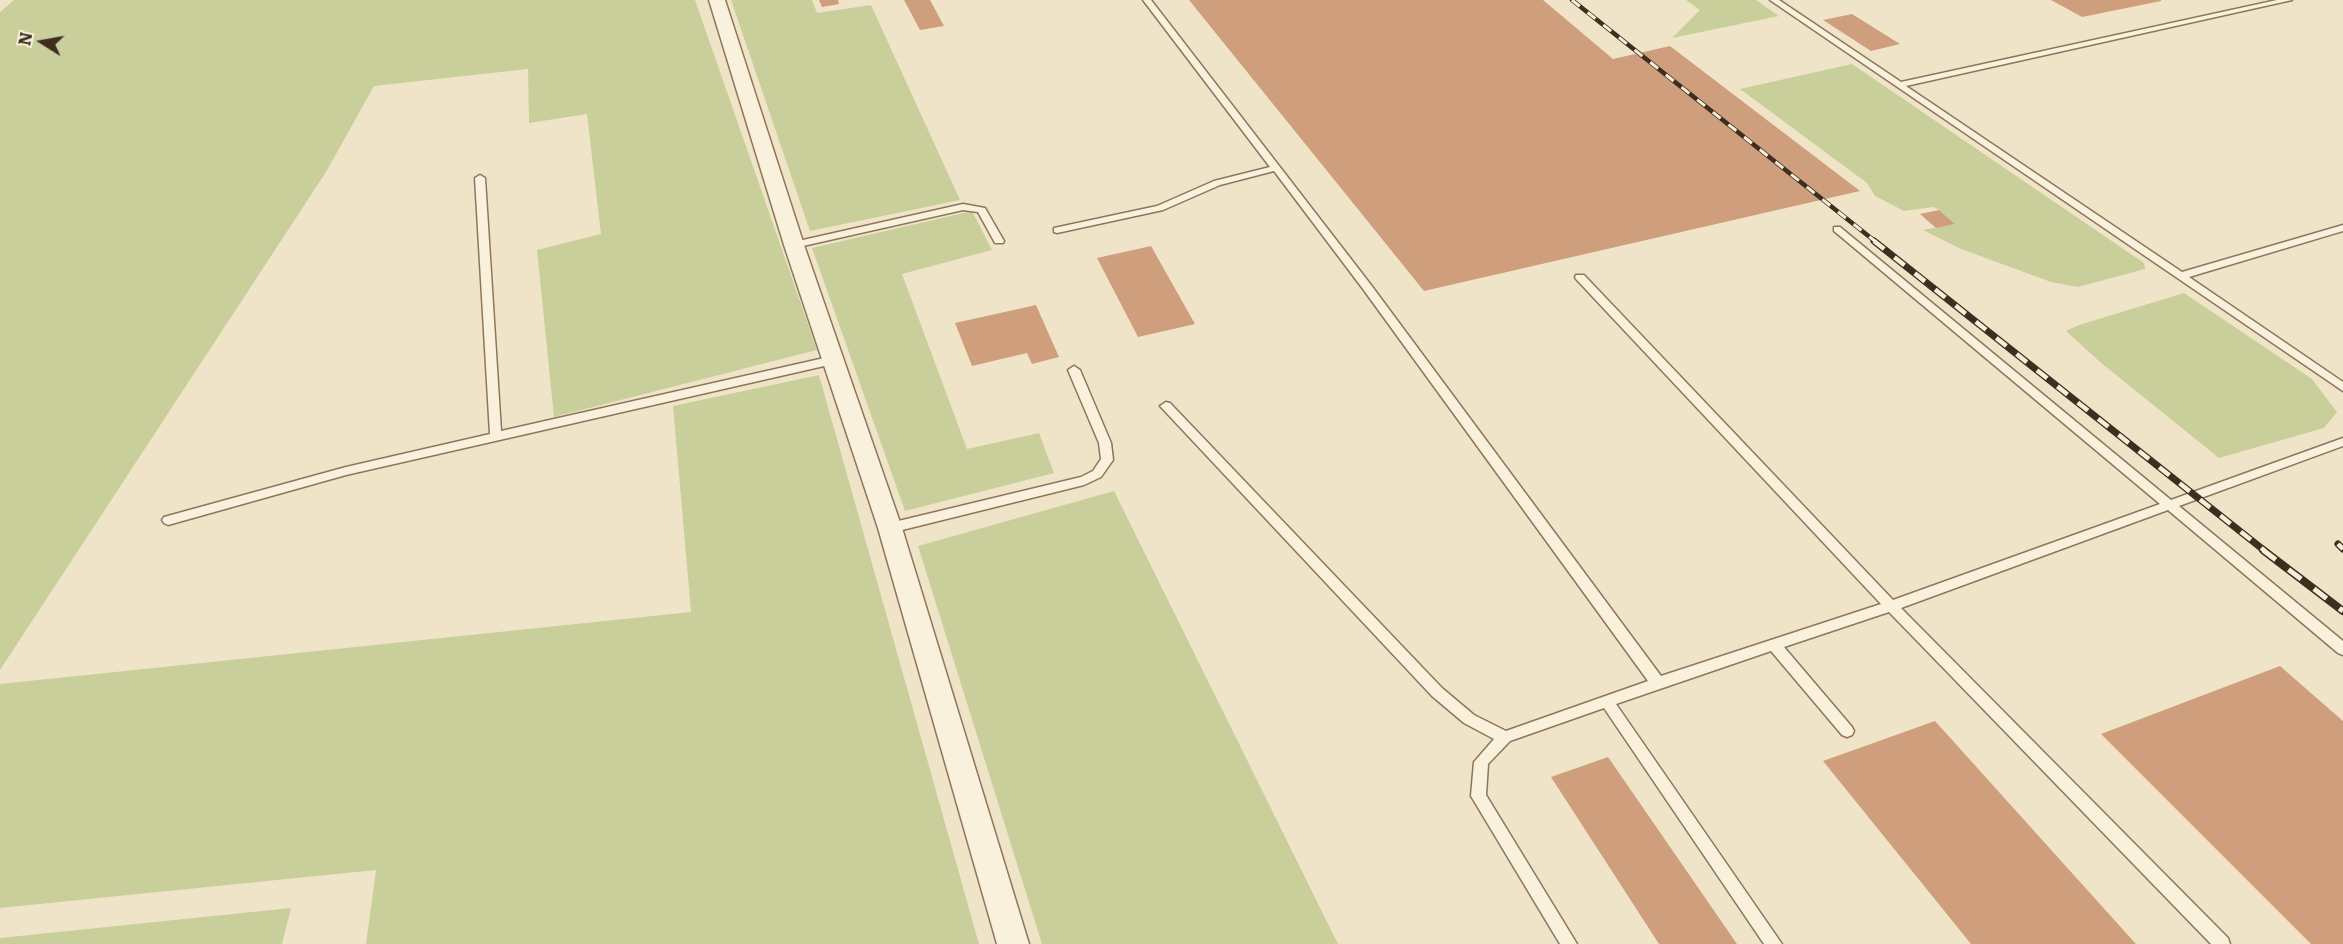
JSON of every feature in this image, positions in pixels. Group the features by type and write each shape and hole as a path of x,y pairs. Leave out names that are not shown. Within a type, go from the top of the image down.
{"street":[{"path":"717,0 794,245 890,528 1013,944"}],"lane":[{"path":"1147,0 1374,297 1658,683"},
{"path":"1774,0 2343,387"},
{"path":"1900,85 2288,0"},
{"path":"1057,230 1160,208 1217,183 1276,168"},
{"path":"480,178 496,437"},
{"path":"794,245 963,207 982,210 999,241"},
{"path":"2181,276 2343,228"},
{"path":"1837,229 2343,649"},
{"path":"1580,277 1891,606 2222,944"},
{"path":"168,520 346,471 833,360"},
{"path":"890,528 1084,481 1096,474 1107,460 1105,442 1074,370"},
{"path":"1166,406 1437,692 1469,719 1505,737"},
{"path":"1569,944 1478,796 1481,762 1505,737 1608,703 1658,683 1891,606 2343,442"},
{"path":"1773,644 1847,730"},
{"path":"1608,703 1774,944"}],"green space":[{"path":"14,0 695,0 817,350 554,417 537,250 601,234 587,114 529,123 528,69 374,86 326,172 0,670 0,12"},
{"path":"731,0 812,0 817,13 871,5 960,200 810,231"},
{"path":"1686,0 1756,0 1779,16 1672,38 1700,10"},
{"path":"1852,64 2144,263 2145,269 2078,287 2051,282 1961,249 1923,230 1955,224 1939,210 1934,207 1904,211 1875,196 1867,183 1740,89"},
{"path":"972,211 992,250 902,274 967,449 1039,433 1054,473 905,511 812,248"},
{"path":"2184,293 2312,379 2337,412 2324,428 2219,458 2100,362 2066,331"},
{"path":"819,375 979,944 366,944 376,870 0,908 0,684 691,612 673,406"},
{"path":"1114,491 1338,944 1042,944 918,546"},
{"path":"291,908 282,944 0,944 0,938"}],"building":[{"path":"819,0 838,0 839,4 822,7"},
{"path":"904,0 930,0 944,26 920,30"},
{"path":"1189,0 1543,0 1613,59 1670,46 1860,191 1424,291"},
{"path":"2051,0 2161,0 2161,1 2082,17"},
{"path":"1852,14 1900,44 1871,51 1823,20"},
{"path":"1939,210 1955,224 1936,228 1920,214"},
{"path":"1151,246 1195,324 1138,337 1097,258"},
{"path":"1036,305 1059,357 1032,364 1027,353 972,366 955,323"},
{"path":"2280,666 2343,721 2343,944 2311,944 2101,734"},
{"path":"1935,721 2136,944 1971,944 1823,761"},
{"path":"1608,757 1737,944 1659,944 1551,777"}],"railway":[{"path":"1572,0 1876,242"},
{"path":"1874,241 2265,551"},
{"path":"2338,544 2343,549"},
{"path":"2263,550 2343,611"}]}
